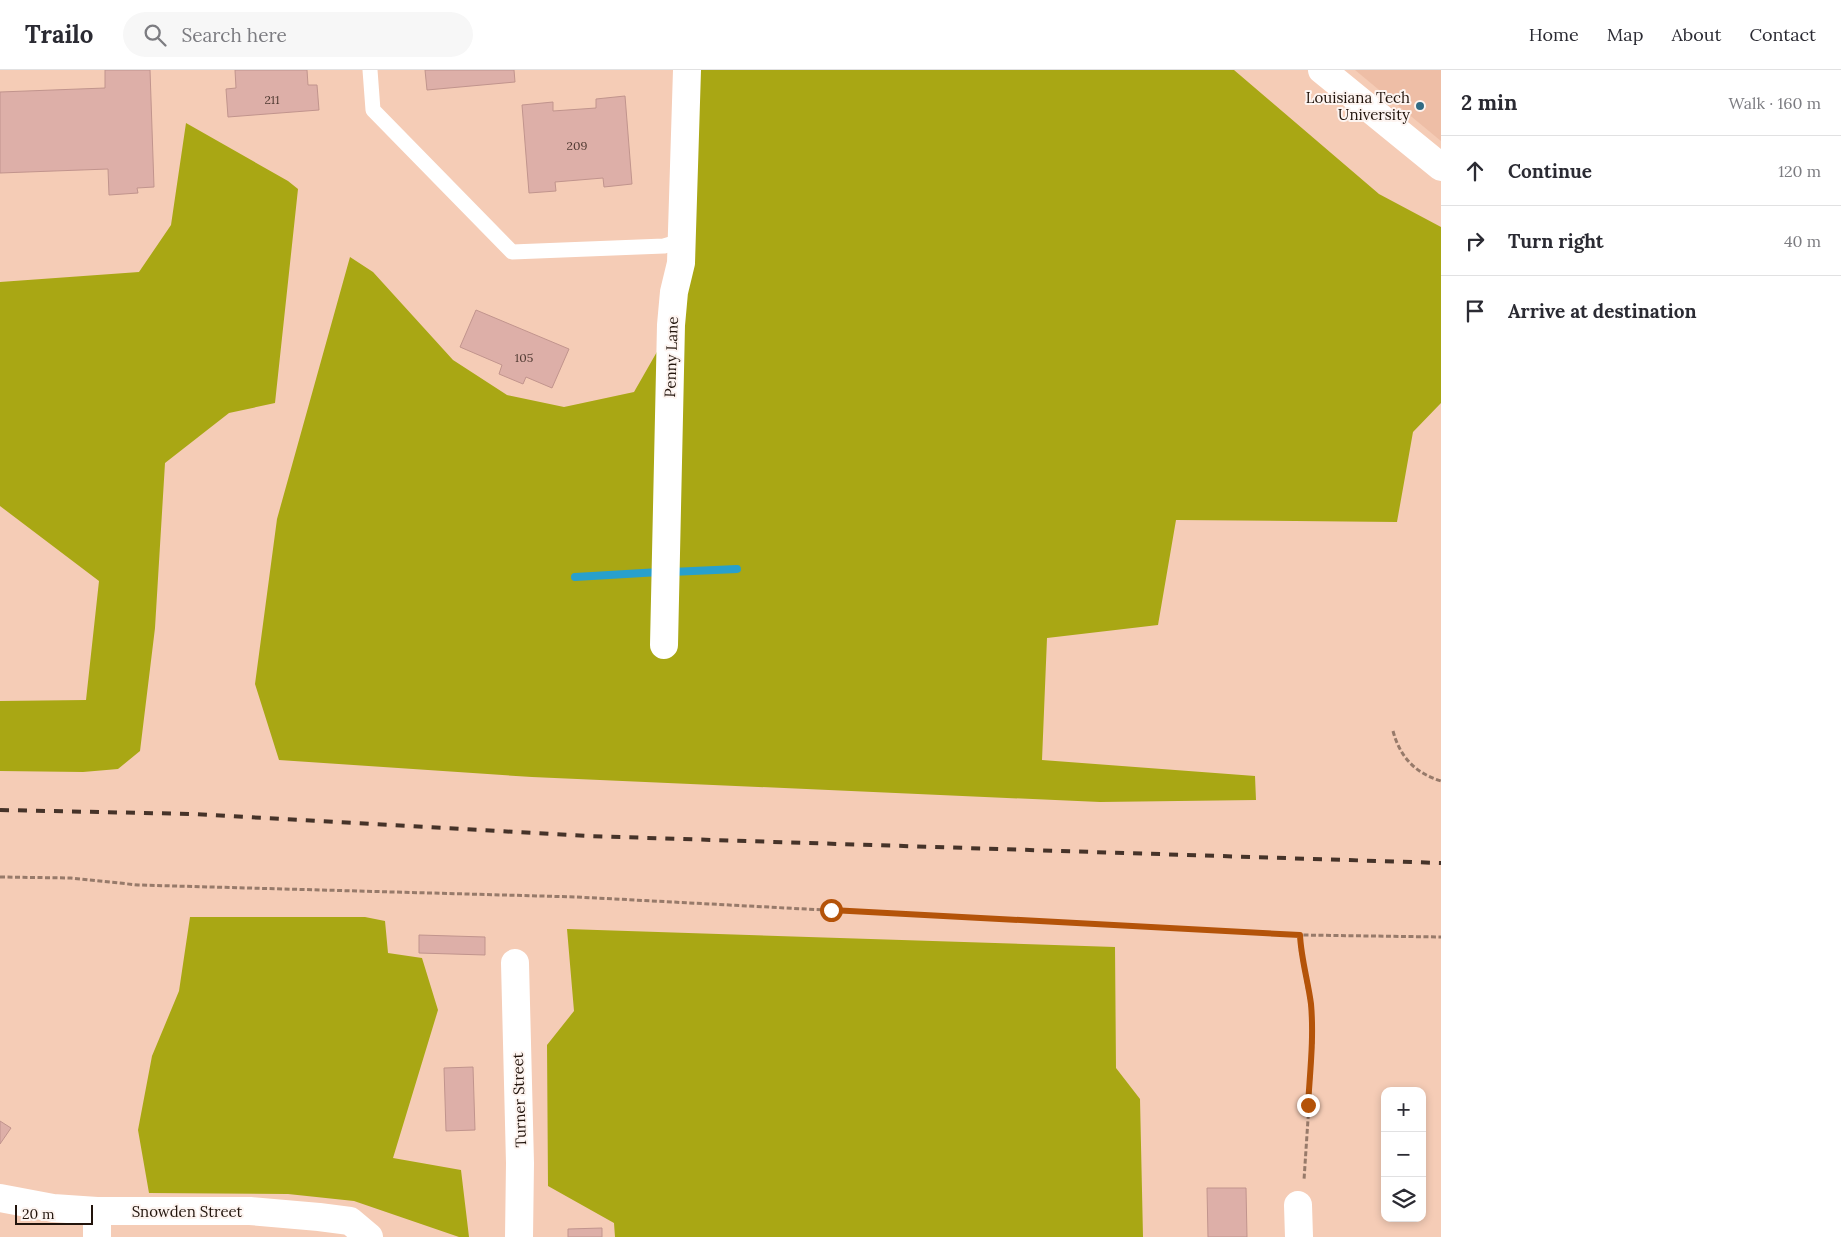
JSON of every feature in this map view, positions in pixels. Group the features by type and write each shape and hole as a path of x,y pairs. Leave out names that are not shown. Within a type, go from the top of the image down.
{"street":[{"name":"Penny Lane","path":"664,645 671,325 674,292 681,263 687,70"},
{"path":"1322,70 1441,167"},
{"name":"Turner Street","path":"515,963 520,1163 519,1237"},
{"name":"Snowden Street","path":"0,1198 53,1208 97,1224 250,1210 350,1221 369,1237"},
{"path":"1298,1205 1298,1237"}],"lane":[{"path":"370,70 373,110 512,252 664,246 674,243 682,233"}],"path":[{"path":"1393,731 1398,748 1407,761 1426,777 1441,781"},
{"path":"0,877 71,878 148,885 577,897 1300,935 1441,937"},
{"path":"1298,1205 1304,1179 1313,1043 1310,1003 1300,949 1300,935"}],"shaded area":[{"path":"699,70 1234,70 1379,194 1441,227 1441,403 1413,432 1397,522 1176,520 1158,625 1047,638 1042,760 1255,776 1256,800 1100,802 532,777 279,760 255,684 277,519 350,257 373,272 453,360 507,395 564,407 634,392 670,329"},
{"name":"Louisiana Tech University","path":"1355,70 1441,70 1441,141"},
{"path":"186,123 288,181 298,189 275,403 229,413 165,463 155,628 140,751 118,769 83,772 0,771 0,701 86,700 99,581 0,506 0,282 139,272 171,225"},
{"path":"190,917 365,917 385,921 388,953 422,958 438,1010 393,1158 461,1170 469,1237 459,1237 354,1201 288,1194 149,1193 138,1130 152,1056 179,991"},
{"path":"567,929 1115,947 1116,1068 1140,1099 1143,1237 615,1237 614,1223 548,1186 547,1045 574,1011"}],"building":[{"path":"105,70 150,70 154,187 137,188 138,193 109,195 108,169 0,173 0,92 105,88"},
{"path":"235,70 307,70 308,85 317,85 319,110 228,117 226,89 236,88"},
{"path":"425,70 514,70 515,82 427,90"},
{"path":"625,96 632,184 604,187 603,178 555,182 556,191 529,193 522,105 553,102 553,111 596,108 596,99"},
{"path":"476,310 569,349 552,388 526,377 523,384 499,374 502,365 460,347"},
{"path":"419,935 485,937 485,955 419,953"},
{"path":"473,1067 475,1130 446,1131 444,1068"},
{"path":"0,1121 11,1128 0,1144"},
{"path":"1207,1188 1246,1188 1247,1237 1208,1237"},
{"path":"602,1228 602,1237 568,1237 568,1229"}],"waterway":[{"path":"671,572 737,569"},
{"path":"575,577 660,572"}],"railway":[{"path":"0,810 193,814 587,836 1441,863"}],"place":[{"name":"Louisiana Tech University","path":"1420,106"}],"route":[{"path":"831,910 1300,935 1300,949 1310,1003 1313,1043 1308,1105"}]}
